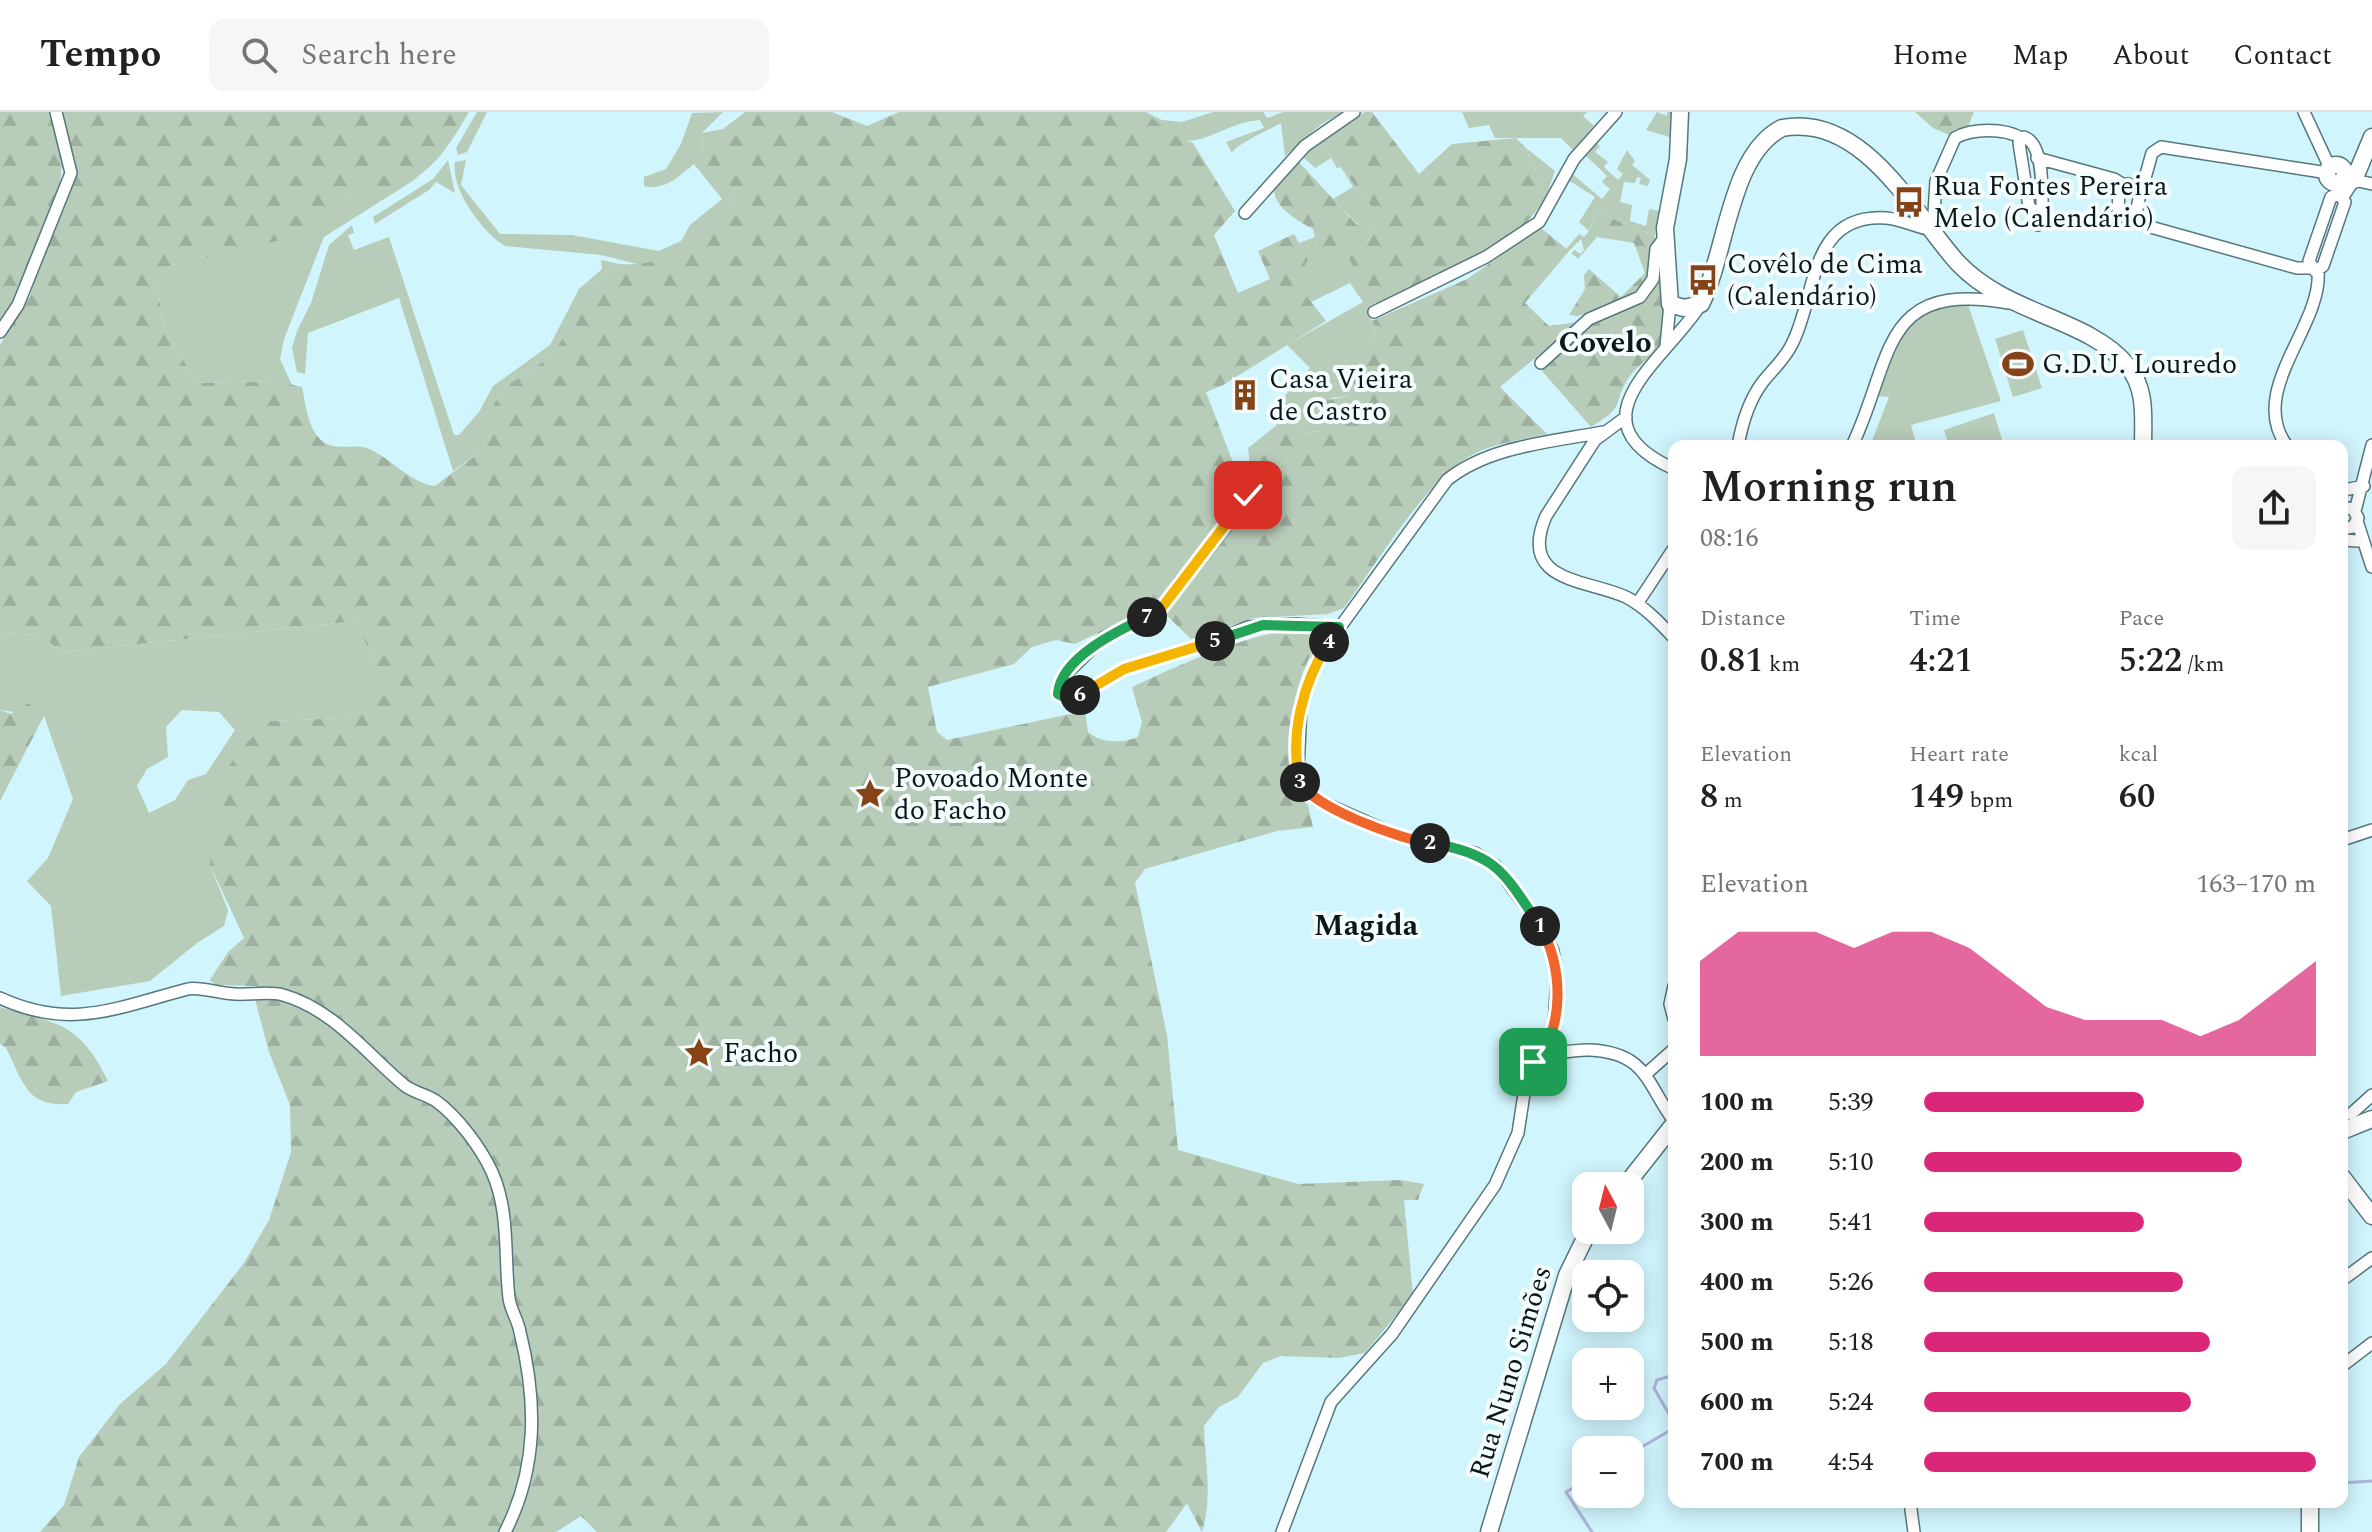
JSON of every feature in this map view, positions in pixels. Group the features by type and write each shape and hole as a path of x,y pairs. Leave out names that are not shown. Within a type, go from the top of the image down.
{"street":[{"path":"0,332 18,305 71,173 56,112"},
{"path":"1245,213 1305,146 1354,112"},
{"path":"1374,312 1486,257 1539,222 1574,159 1616,112"},
{"path":"1666,346 1670,304 1665,237 1678,159 1680,112"},
{"path":"2304,112 2338,182"},
{"path":"1668,466 1644,453 1631,434 1626,417 1634,383 1684,330 1701,304 1717,263 1747,162 1762,143 1793,123 1823,122 1866,143 1902,180 1933,230 1966,271 2010,303 2096,340 2126,364 2141,392 2143,440"},
{"path":"1933,230 1936,181 1955,138 1971,132 2006,132 2029,138 2043,173 2042,208 2036,212"},
{"path":"2124,185 2119,190 2116,211 2124,218 2134,216 2154,228 2314,270 2323,266 2338,182 2372,137"},
{"path":"2021,138 2029,207 2036,212 2038,225"},
{"path":"2137,187 2145,178 2152,153 2161,147 2338,182 2372,184"},
{"path":"2022,158 2037,157 2137,187"},
{"path":"2134,216 2140,194 2137,187"},
{"path":"1739,440 1743,421 1757,391 1795,338 1817,261 1833,237 1857,222 1871,218 1888,218 1933,230"},
{"path":"1541,363 1589,319 1640,297 1653,279 1656,249 1665,237"},
{"path":"2284,440 2276,422 2276,397 2314,294 2314,270"},
{"path":"1855,440 1892,339 1908,318 1932,303 1955,298 2010,303"},
{"path":"1670,304 1684,308 1701,304"},
{"path":"1282,1532 1331,1402 1397,1327 1495,1185 1518,1133 1527,1074 1548,1047 1554,1026 1557,977 1553,951 1542,928 1496,866 1475,853 1398,836 1317,800 1301,784 1298,745 1301,705 1312,671 1339,627 1437,493 1460,470 1492,456 1603,432 1626,417"},
{"path":"1603,432 1546,516 1540,530 1540,551 1548,567 1568,580 1617,594 1637,604 1668,632"},
{"path":"2348,521 2364,486 2372,445"},
{"path":"1243,469 1249,485 1244,504 1160,610 1103,638 1067,673 1058,694 1066,698 1078,696 1124,669 1210,643 1248,627 1294,624 1339,627"},
{"path":"2348,488 2364,486"},
{"path":"2348,524 2372,567"},
{"path":"1637,604 1668,557"},
{"path":"2348,838 2372,830"},
{"path":"0,998 76,1016 108,1012 192,987 215,993 285,995 331,1020 361,1043 406,1086 446,1109 479,1150 497,1187 506,1241 509,1301 520,1330 526,1364 533,1440 530,1468 522,1499 505,1532"},
{"path":"1548,1047 1560,1052 1604,1052 1640,1066 1668,1112"},
{"path":"1647,1073 1668,1054"},
{"path":"2351,1114 2372,1095"},
{"path":"2348,1129 2372,1119"},
{"path":"1636,1172 1668,1131"},
{"path":"2348,1185 2372,1216"},
{"name":"Rua Nuno Simões","path":"1489,1532 1567,1275 1582,1244"},
{"path":"2348,1276 2372,1258"},
{"path":"2348,1359 2372,1343"},
{"path":"1911,1508 1914,1532"},
{"path":"2310,1508 2310,1532"}],"green space":[{"path":"0,112 52,112 62,164 60,185 8,313 0,324"},
{"path":"61,112 469,112 441,154 423,173 402,184 347,194 341,215 318,231 170,266 156,279 164,325 196,383 276,381 302,387 310,422 321,440 333,446 369,449 409,476 435,486 481,451 494,426 494,404 505,387 553,355 593,285 619,264 639,264 670,256 733,206 734,192 703,161 702,133 723,129 745,112 832,112 867,126 899,112 1146,112 1170,134 1193,143 1235,211 1214,235 1238,293 1270,279 1258,251 1294,234 1308,259 1304,267 1290,275 1326,321 1223,385 1206,392 1234,465 1253,490 1248,448 1277,425 1265,416 1283,398 1294,413 1300,433 1322,431 1325,418 1318,402 1349,396 1355,385 1345,376 1368,348 1376,328 1372,321 1467,279 1541,228 1569,251 1525,303 1549,326 1579,322 1500,387 1547,434 1488,448 1453,468 1419,504 1344,608 1328,614 1254,618 1191,639 1156,605 1075,644 1056,640 1032,647 1014,664 928,687 937,732 947,740 1085,711 1088,732 1100,739 1119,741 1138,737 1142,722 1132,687 1196,658 1251,639 1298,631 1315,634 1318,642 1301,679 1291,736 1297,796 1308,805 1313,827 1277,831 1145,869 1135,883 1167,1035 1178,1150 1298,1184 1401,1180 1424,1184 1418,1200 1404,1200 1413,1295 1365,1353 1339,1358 1281,1356 1263,1363 1238,1397 1219,1407 1204,1426 1208,1492 1202,1532 1187,1503 1166,1532 597,1532 581,1516 556,1532 40,1532 64,1505 79,1457 120,1404 166,1364 244,1263 269,1220 291,1152 290,1105 269,1052 256,1003 256,986 216,985 210,980 228,952 244,938 210,865 220,778 245,744 270,721 344,718 375,707 377,672 357,621 63,652 38,635 0,633 0,345 30,296 72,155"},
{"path":"477,112 487,112 467,152 458,155 456,148"},
{"path":"723,112 702,133 703,160 734,192 733,206 686,249 666,259 641,265 601,255 505,246 478,221 458,185 455,162 466,160 461,185 500,234 572,235 659,251 681,241 690,225 722,199 694,164 659,186 644,186 644,177 666,169 681,144 692,113"},
{"path":"1146,112 1162,120 1182,122 1213,112 1263,112 1267,118 1283,112 1343,112 1320,125 1285,156 1281,123 1247,141 1232,153 1226,142 1264,128 1260,120 1189,141 1176,138 1162,129"},
{"path":"1372,112 1419,174 1452,144 1516,138 1526,148 1546,196 1520,229 1484,254 1443,275 1404,293 1362,284 1346,252 1370,238 1376,212 1320,141 1344,122"},
{"path":"1462,112 1587,112 1583,116 1594,126 1573,150 1561,138 1495,138 1489,125 1469,128"},
{"path":"1657,112 1667,116 1667,112 1676,112 1676,139 1646,130"},
{"path":"1915,112 1974,112 1968,127 1952,136 1933,128"},
{"path":"1320,141 1341,167 1337,168 1331,158 1315,168 1303,157"},
{"path":"1595,142 1600,146 1595,152 1608,162 1604,167 1618,180 1623,174 1617,169 1627,150 1635,161 1632,165 1650,180 1648,186 1639,184 1641,178 1637,177 1635,183 1624,182 1620,202 1632,205 1630,221 1646,226 1649,209 1659,211 1655,236 1597,212 1589,230 1597,237 1578,259 1571,253 1575,250 1580,254 1584,250 1581,239 1569,251 1566,249 1579,234 1584,237 1589,231 1579,222 1595,197 1568,180 1571,173 1602,199 1610,189 1602,182 1607,176 1584,154"},
{"path":"1526,148 1555,171 1546,196"},
{"path":"448,160 455,193 436,182 429,190 375,224 373,217 433,179"},
{"path":"1298,161 1358,226 1357,240 1335,249 1317,247 1313,229 1293,217 1277,201 1274,188"},
{"path":"1343,170 1376,212 1373,233 1358,249 1404,293 1371,305 1368,312 1376,328 1368,348 1346,376 1355,385 1349,396 1331,398 1322,431 1300,433 1294,413 1283,398 1310,368 1287,345 1363,302 1350,283 1311,302 1289,274 1308,259 1299,243 1315,237 1317,247 1358,225 1333,199 1353,187"},
{"path":"419,177 324,237 284,339 280,359 292,385 276,381 196,383 164,325 156,279 170,266 234,250 341,215 347,194"},
{"path":"1597,212 1655,236 1650,278 1638,294 1578,316 1569,315 1585,289 1584,275 1589,269 1621,297 1645,273 1634,243 1597,237 1589,231"},
{"path":"352,225 354,233 348,235 354,250 389,237 454,435 459,435 479,412 493,386 550,345 579,289 602,269 601,260 619,264 593,285 581,313 553,355 505,387 494,404 494,426 481,451 453,471 399,298 308,333 305,374 297,372 292,348 311,303 329,245"},
{"path":"1661,257 1667,316 1662,339 1654,353 1630,376 1611,413 1591,427 1542,371 1571,338 1591,322 1646,299 1658,277"},
{"path":"1968,305 2001,401 1911,425 1915,440 1872,440 1889,397 1878,396 1898,344 1916,321 1946,307"},
{"name":"G.D.U. Louredo","path":"2023,330 2042,388 2013,397 1995,339"},
{"path":"1994,413 2002,440 1947,440 1944,430"},
{"path":"357,621 377,672 376,707 344,718 270,721 210,865 228,910 224,926 197,943 150,981 61,996 51,906 27,881 48,858 73,799 44,716 0,710 0,633 38,635 63,652","holes":["182,710 219,712 235,730 206,774 188,780 175,800 149,813 137,786 147,769 168,757 166,727"]},
{"path":"28,703 44,716 0,801 0,710 11,714"},
{"path":"0,1007 52,1022 77,1036 108,1081 76,1092 68,1104 54,1104 34,1096 22,1081 6,1048 0,1044"}],"waterway":[{"path":"1668,1377 1657,1380 1654,1388 1668,1412"},
{"path":"1644,1446 1668,1432"},
{"path":"2348,1483 2372,1481"},
{"path":"1572,1488 1566,1492 1572,1501"},
{"path":"1576,1508 1592,1532"}],"place":[{"name":"Rua Fontes Pereira Melo (Calendário)","path":"1909,202"},
{"name":"Covêlo de Cima (Calendário)","path":"1703,280"},
{"name":"G.D.U. Louredo","path":"2018,364"},
{"name":"Casa Vieira de Castro","path":"1245,395"},
{"name":"Povoado Monte do Facho","path":"870,794"},
{"name":"Facho","path":"699,1053"}],"district":[{"name":"Covelo","path":"1605,343"},
{"name":"Magida","path":"1366,926"}],"route":[{"path":"1248,495 1160,610 1103,638 1067,673 1059,684 1058,694 1066,698 1078,696 1124,669 1210,643 1248,627 1294,624 1339,627 1319,656 1301,705 1298,771 1301,784 1317,800 1398,836 1483,856 1510,882 1542,928 1553,951 1557,969 1553,1032 1548,1047 1533,1062"}]}
